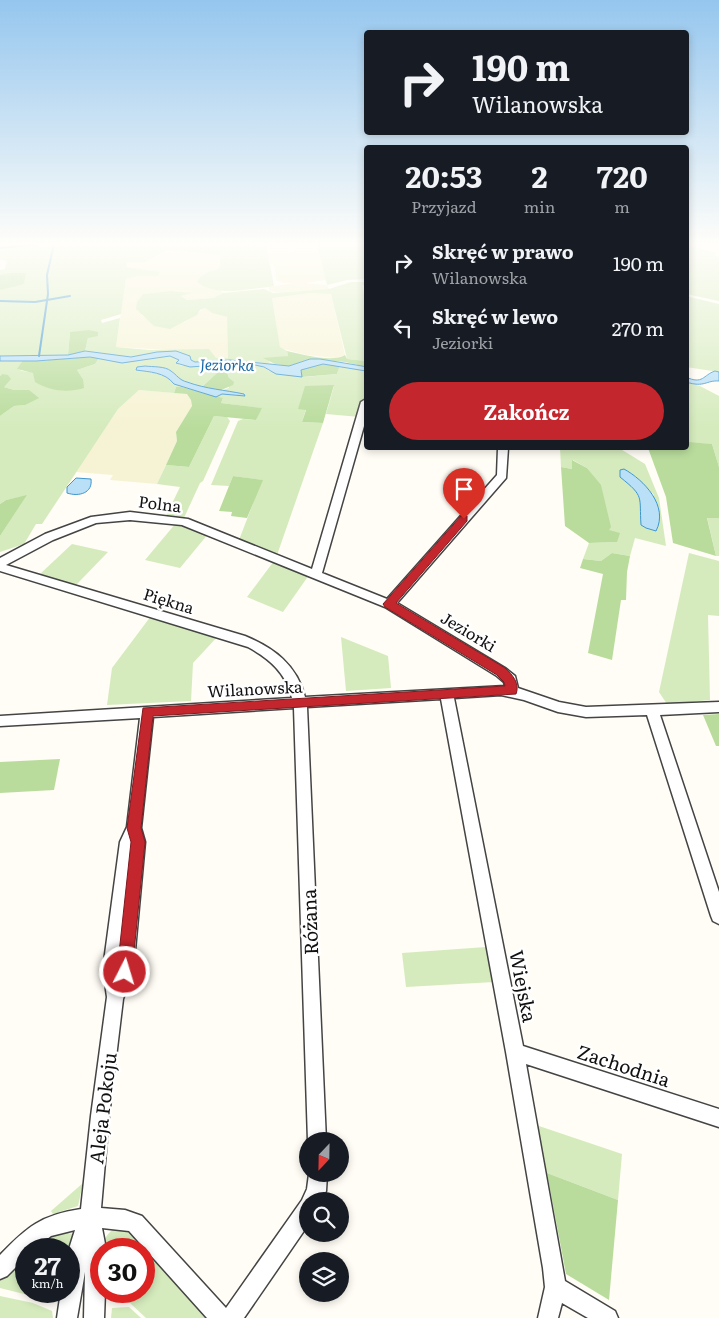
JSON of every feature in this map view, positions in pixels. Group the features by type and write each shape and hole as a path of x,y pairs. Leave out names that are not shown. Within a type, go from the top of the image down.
{"street":[{"path":"316,574 364,410"},
{"path":"389,604 502,476 504,450"},
{"name":"Polna","path":"0,565 65,530 95,520 130,516 184,522 389,604"},
{"name":"Piękna","path":"0,565 217,631 259,646 287,668 299,695 300,703"},
{"name":"Jeziorki","path":"389,604 501,672 510,680 512,691"},
{"path":"512,691 558,707 599,712 719,707"},
{"name":"Wilanowska","path":"0,721 512,691"},
{"name":"Wiejska","path":"447,694 515,1052 555,1287"},
{"name":"Różana","path":"300,703 317,1132"},
{"path":"652,710 719,916"},
{"name":"Aleja Pokoju","path":"67,1318 80,1241 90,1218 100,1116 115,998 125,972 124,913 138,842 134,828 147,712"},
{"name":"Zachodnia","path":"515,1052 719,1118"},
{"path":"0,1269 38,1233 53,1224 90,1218 125,1218 135,1223 221,1318"},
{"name":"Aleja Pokoju","path":"90,1218 96,1242 94,1318"},
{"path":"232,1318 299,1220"},
{"path":"548,1318 555,1287 608,1318"}],"shaded area":[{"path":"122,306 142,306 141,315 154,326 185,322 205,308 212,313 227,317 228,358 216,358 171,350 116,347"},
{"path":"273,306 334,306 345,355 336,358 306,355 280,348"},
{"path":"139,390 187,394 191,400 192,406 176,432 177,441 157,484 110,480 113,475 75,472 118,409"}],"green space":[{"path":"0,306 122,306 121,314 101,320 102,323 120,318 116,347 149,350 209,349 216,358 228,358 227,317 212,313 205,308 200,310 197,315 170,329 154,326 136,309 136,306 273,306 280,347 287,351 288,356 268,362 275,364 230,360 195,362 157,352 131,357 85,351 88,338 70,332 68,355 0,356"},
{"path":"334,306 364,306 364,361 347,359"},
{"path":"689,306 719,306 719,372 689,367"},
{"path":"89,330 98,332 98,336 88,338 85,351 68,355 70,332"},
{"path":"287,351 325,358 345,355 347,359 364,361 364,367 345,362 310,359 289,366 275,364 263,358 288,356"},
{"path":"170,356 179,360 179,365 189,366 249,363 269,371 305,377 337,374 340,365 364,371 364,403 360,417 326,414 334,386 298,409 306,409 302,422 323,423 277,555 239,540 262,480 233,476 229,486 211,485 238,421 243,419 256,420 261,408 221,403 223,398 216,397 222,394 244,396 236,392 219,391 229,388 227,372 219,371 202,387 181,380 172,371 154,367 137,367 141,371 160,374 182,387 176,387 174,393 139,390 118,409 42,524 36,524 24,544 0,552 0,536 26,496 6,500 0,504 0,416 14,406 25,405 29,390 14,390 4,387 2,374 0,376 0,361 23,360 18,369 22,371 83,379 77,370 95,364 99,358 116,361 144,360"},
{"path":"99,358 95,364 77,370 83,379 84,388 78,390 59,390 47,387 35,382 33,373 17,369 23,360 36,361"},
{"path":"323,364 340,365 337,374 302,377 301,370"},
{"path":"219,371 227,372 229,378 234,382 233,385 219,391 202,387"},
{"path":"2,374 8,375 11,379 4,387 14,390 29,390 39,398 25,405 14,406 0,416 0,376"},
{"path":"689,383 700,386 719,396 719,467 712,444 689,443"},
{"path":"334,385 323,423 302,422 306,410 298,409 305,386"},
{"path":"176,387 223,398 221,403 262,408 256,420 214,416 189,467 166,465 177,441 176,432 192,406 187,394 174,393"},
{"path":"214,416 227,417 230,421 203,481 200,483 183,520 166,516 180,487 157,484 166,465 189,467"},
{"path":"689,442 712,444 719,467 719,518 707,518 716,556 673,543 666,497 649,450 689,450"},
{"path":"560,450 622,450 645,464 659,498 666,546 635,538 630,556 612,553 601,561 583,559 589,543 617,542 609,530 593,476 587,468 573,460 572,469 561,467","holes":["634,475 654,495 641,519 642,501 634,488"]},
{"path":"572,460 587,468 601,485 611,527 609,530 620,533 617,542 589,543 565,526 561,467 572,469"},
{"path":"233,476 263,480 247,518 231,516 232,512 219,511"},
{"path":"27,495 0,536 0,504 6,500"},
{"path":"707,517 719,518 719,556 716,556"},
{"path":"176,523 208,534 180,568 145,560"},
{"path":"72,544 108,552 76,585 39,575"},
{"path":"612,553 630,556 627,572 626,600 621,600 612,660 588,653 603,574 580,568 583,559 601,561"},
{"path":"689,553 719,561 719,616 708,615 710,700 667,704 659,692"},
{"path":"274,561 309,575 283,612 247,597"},
{"path":"151,616 218,636 193,663 191,701 107,705 112,668"},
{"path":"341,637 388,656 391,688 346,691"},
{"path":"719,714 719,746 716,746 703,715"},
{"path":"60,759 54,790 0,793 0,762"},
{"path":"486,947 494,982 406,987 402,953"},
{"path":"536,1125 622,1154 618,1200 547,1173"},
{"path":"547,1173 618,1200 609,1300 566,1274"},
{"path":"83,1183 78,1206 53,1214 51,1211"},
{"path":"117,1227 128,1229 135,1238 105,1238"},
{"path":"57,1232 76,1234 75,1238 51,1238 46,1236"},
{"path":"155,1261 208,1318 146,1318 130,1303 155,1303"},
{"path":"15,1263 15,1292 0,1288 0,1279"},
{"path":"0,1296 15,1299 15,1303 33,1303 52,1311 53,1318 0,1318"},
{"path":"129,1307 141,1318 111,1318 112,1308"}],"water":[{"name":"Jeziorka","path":"85,351 131,357 157,352 176,351 190,356 191,360 195,362 230,360 289,366 310,359 320,359 364,367 364,371 323,364 301,370 302,377 276,374 264,367 246,363 190,367 176,363 179,360 170,356 122,363 90,357 36,361 0,361 0,356 68,355"},
{"path":"137,367 166,368 184,381 208,388 244,394 245,396 222,394 216,397 174,384 161,375 136,370"},
{"path":"719,372 719,381 701,384 689,383 689,378 699,380 711,373"},
{"path":"624,469 646,487 657,503 659,522 656,531 641,525 640,502 637,493 620,477 620,470"},
{"path":"76,478 91,479 90,488 80,494 67,493 67,487"}],"waterway":[{"path":"39,356 46,306"}],"route":[{"path":"125,972 138,842 134,828 147,712 501,690 512,691 510,680 501,672 389,604 464,519"}]}
